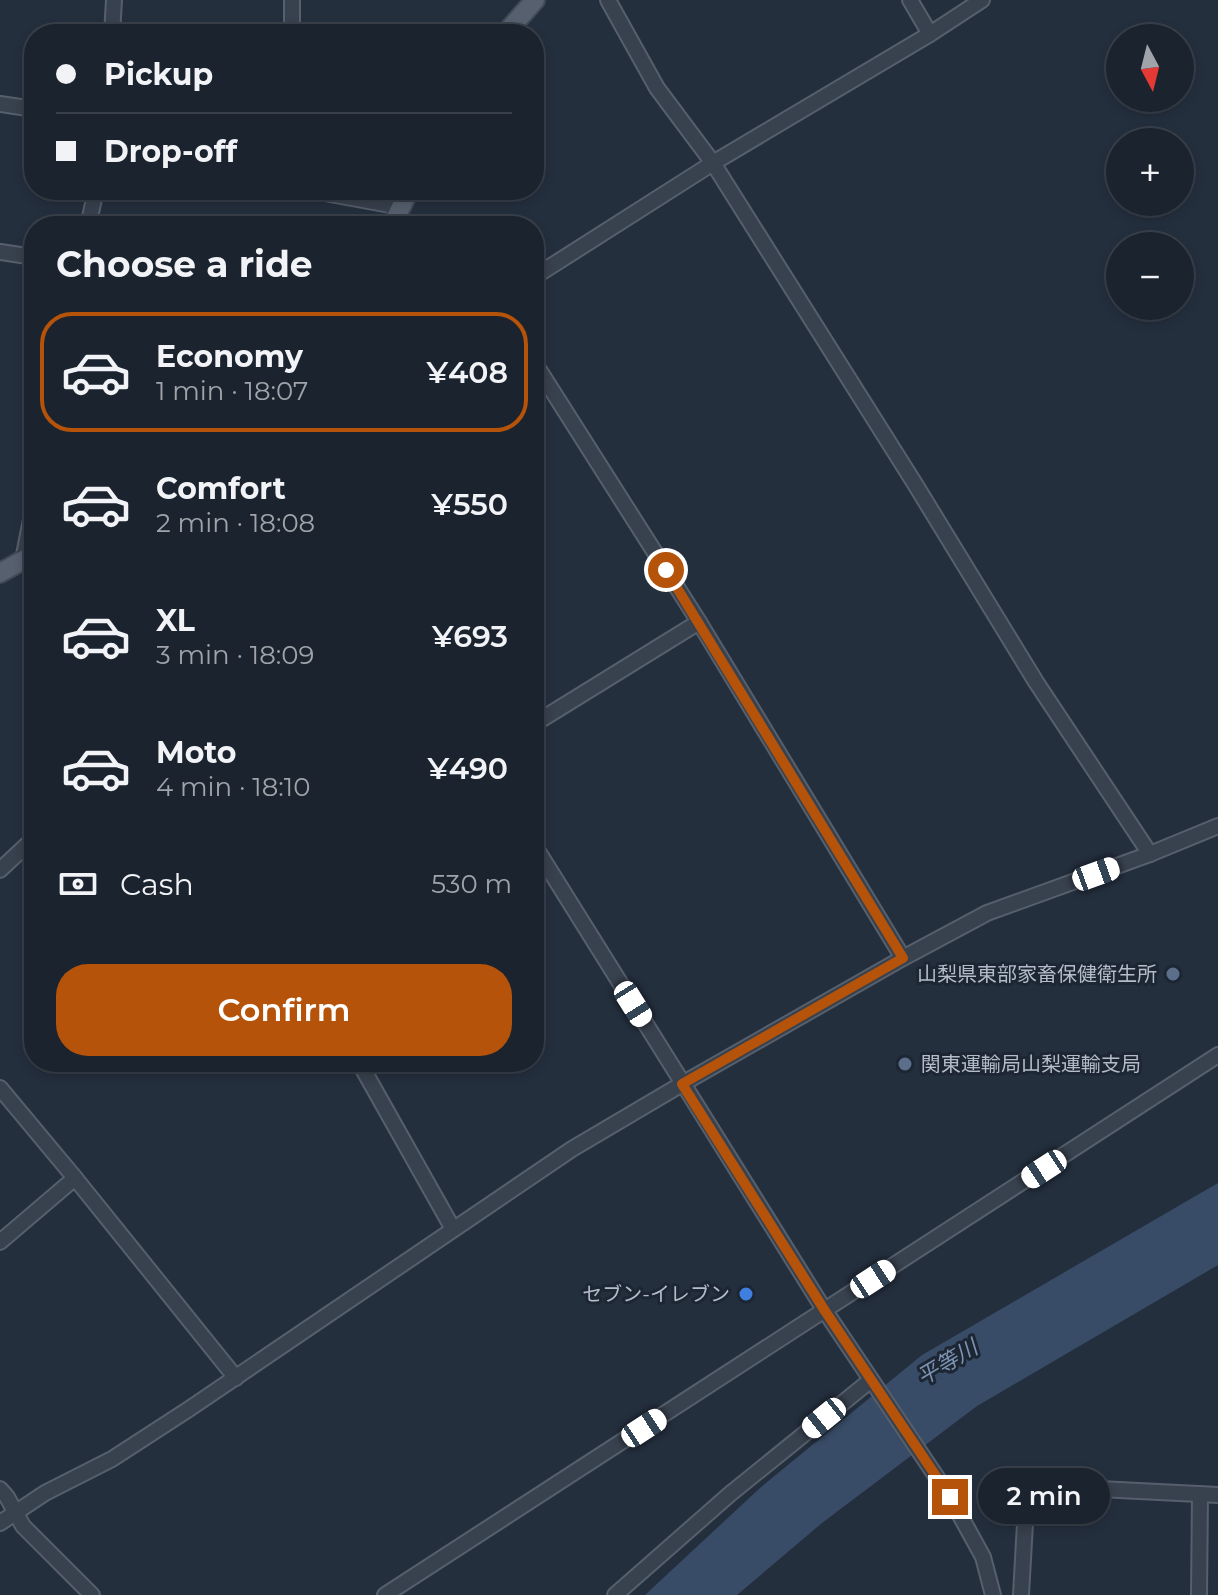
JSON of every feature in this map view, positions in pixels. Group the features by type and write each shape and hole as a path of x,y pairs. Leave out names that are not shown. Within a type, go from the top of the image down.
{"main road":[{"path":"514,24 535,0"},
{"path":"0,573 24,560"}],"street":[{"path":"113,24 114,0"},
{"path":"292,0 292,24"},
{"path":"608,0 657,88 713,163 1036,682 1150,854"},
{"path":"910,0 930,34"},
{"path":"544,271 713,163 982,0"},
{"path":"0,104 24,108"},
{"path":"0,252 24,256"},
{"path":"544,378 699,622 903,958"},
{"path":"544,718 699,622"},
{"path":"0,1523 45,1493 112,1459 341,1308 572,1149 682,1084 987,913 1218,826"},
{"path":"0,870 24,848"},
{"path":"544,861 825,1311 950,1497 983,1557 993,1595"},
{"path":"385,1595 1218,1055"},
{"path":"365,1072 453,1229"},
{"path":"0,1088 236,1378"},
{"path":"0,1242 75,1178"},
{"path":"615,1595 730,1494 873,1383"},
{"path":"1021,1595 1027,1487 1218,1495"},
{"path":"0,1489 23,1526 92,1595"},
{"path":"1199,1595 1200,1494"}],"water":[{"name":"平等川","path":"1218,1183 1218,1265 977,1406 822,1523 737,1595 645,1595 760,1488 922,1355"}],"place":[{"name":"山梨県東部家畜保健衛生所","path":"1173,974"},
{"name":"関東運輸局山梨運輸支局","path":"905,1064"},
{"name":"セブン-イレブン","path":"746,1294"}],"route":[{"path":"666,570 903,958 682,1084 825,1311 950,1497"}]}
